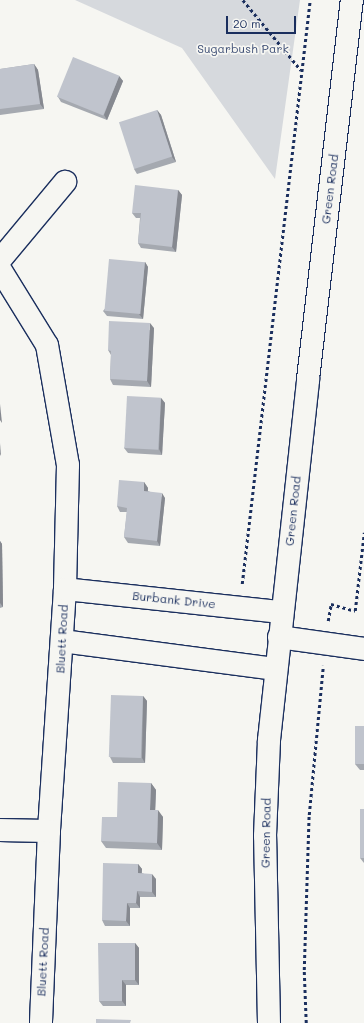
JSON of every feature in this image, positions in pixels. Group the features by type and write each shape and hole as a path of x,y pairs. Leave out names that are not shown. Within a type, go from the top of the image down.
{"street":[{"name":"Green Road","path":"269,1023 265,836 269,740 279,637 352,0"},
{"path":"0,260 64,182"},
{"name":"Bluett Road","path":"0,269 47,345 68,465 65,589 49,831 41,1023"},
{"name":"Burbank Drive","path":"65,589 282,612"},
{"path":"279,637 364,648"},
{"path":"62,641 276,669"},
{"path":"0,830 49,831"}],"path":[{"path":"243,0 301,71"},
{"path":"242,585 310,0"},
{"path":"328,623 331,604 355,611 364,533"},
{"path":"306,1023 304,970 309,816 323,664"}],"green space":[{"name":"Sugarbush Park","path":"75,0 300,0 275,179 182,48"}],"building":[{"path":"73,57 119,76 103,116 57,97"},
{"path":"34,64 40,104 0,109 0,69"},
{"path":"157,110 172,157 134,169 119,122"},
{"path":"135,185 178,190 172,247 138,243 141,213 132,213"},
{"path":"109,259 145,262 140,314 104,311"},
{"path":"109,321 150,323 147,381 110,379 111,351 108,350"},
{"path":"127,396 161,398 158,450 124,448"},
{"path":"119,480 144,482 144,491 162,493 157,541 124,537 127,508 117,506"},
{"path":"111,695 143,696 141,758 109,757"},
{"path":"355,726 364,726 364,764 355,764"},
{"path":"118,782 151,783 150,810 158,810 157,843 101,841 102,817 117,817"},
{"path":"360,809 364,809 364,858 360,858"},
{"path":"103,863 138,864 138,873 152,874 152,892 137,891 136,903 127,903 126,921 102,920"},
{"path":"98,943 135,943 135,980 122,980 122,1001 99,1001"},
{"path":"96,1019 131,1020 130,1023 96,1023"}]}
